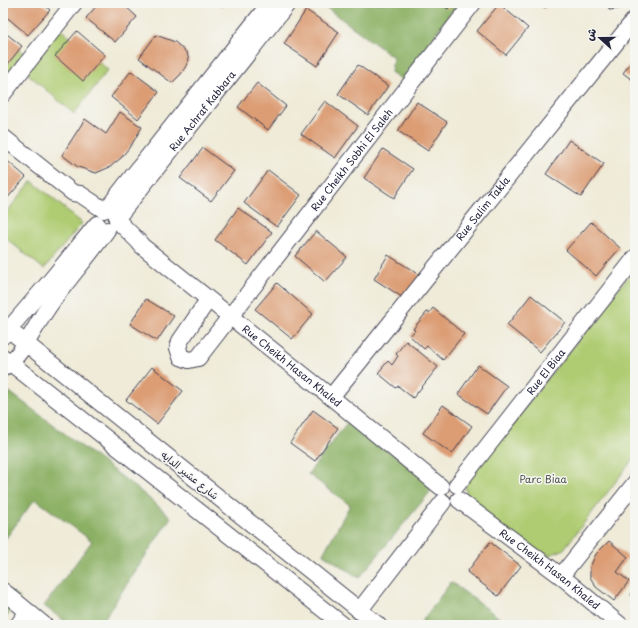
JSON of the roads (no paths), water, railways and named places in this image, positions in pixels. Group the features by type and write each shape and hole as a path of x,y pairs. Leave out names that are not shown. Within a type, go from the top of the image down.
{"street":[{"path":"3,94 74,3"},
{"name":"Rue Achraf Kabbara","path":"5,362 26,343 48,307 107,220 124,187 270,3"},
{"name":"Rue Achraf Kabbara","path":"5,330 107,220 288,3"},
{"name":"Rue Cheikh Sobhi El Saleh","path":"208,300 180,341 178,348 181,357 189,360 198,358 473,3"},
{"name":"Rue Salim Takla","path":"331,397 635,19"},
{"name":"Rue Cheikh Hasan Khaled","path":"3,137 73,193 80,194 107,220 138,241 142,246 208,300 450,493 561,576 620,625"},
{"name":"Rue El Biaa","path":"359,611 635,258"},
{"name":"شارع عشير الدايه","path":"5,330 26,343 378,625"},
{"path":"5,362 343,625"},
{"path":"561,576 635,483"},
{"path":"3,591 44,625"},
{"path":"18,625 28,612"}],"park label":[{"name":"Parc Biaa","path":"543,479"}]}
